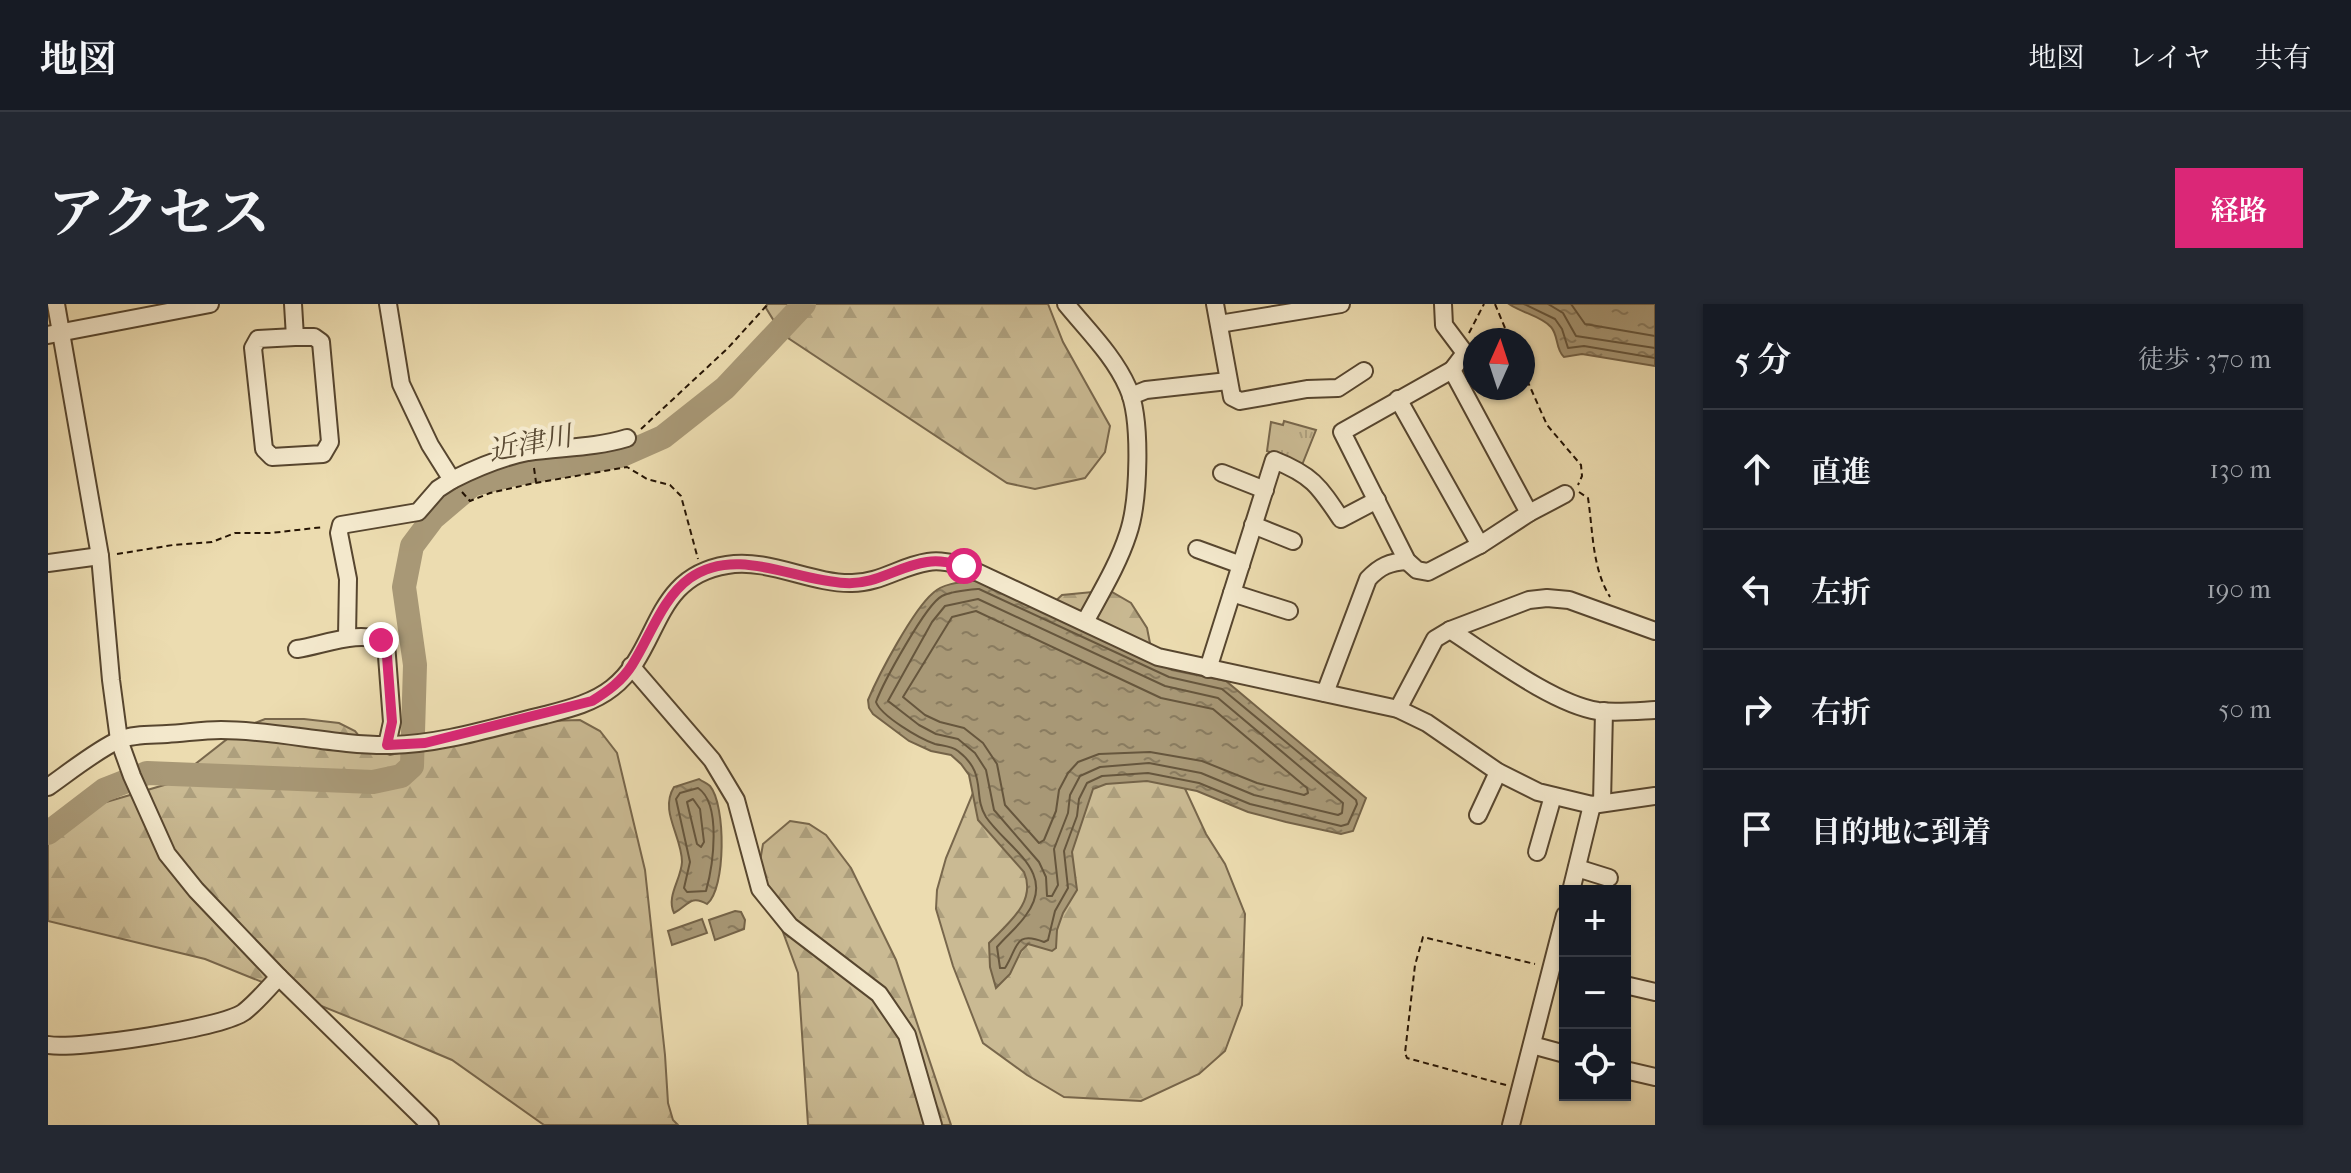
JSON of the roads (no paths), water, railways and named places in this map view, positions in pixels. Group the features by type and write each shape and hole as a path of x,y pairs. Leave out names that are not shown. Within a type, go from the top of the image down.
{"street":[{"path":"56,304 55,334 100,556 120,746 167,854 279,977 430,1125"},
{"path":"55,334 210,304"},
{"path":"293,304 295,337"},
{"path":"388,304 401,384 430,445 452,480"},
{"path":"1066,304 1111,357 1135,410 1138,471 1129,532 1085,622"},
{"path":"1215,304 1232,397 1240,401 1307,389 1338,388 1364,371"},
{"path":"1219,324 1341,304"},
{"path":"1443,304 1444,325 1465,353 1452,370 1342,432 1407,561 1417,570 1428,572 1565,494"},
{"path":"295,337 314,337 321,342 330,442 323,454 272,457 264,449 253,348 258,339 295,337"},
{"path":"1452,370 1529,513"},
{"path":"1131,396 1146,390 1228,381"},
{"path":"1398,399 1480,545"},
{"path":"347,637 348,579 339,533 341,525 418,512 438,489 482,466 527,453 627,438"},
{"path":"1208,669 1274,460 1298,469 1319,486 1341,519 1377,500"},
{"path":"1222,473 1265,490"},
{"path":"1253,525 1293,541"},
{"path":"1197,549 1241,565"},
{"path":"48,563 100,556"},
{"path":"1325,693 1368,579 1378,568 1407,561"},
{"path":"48,787 135,736 223,730 387,745 425,743 592,701 614,687 631,666 671,597 688,580 701,572 730,564 752,565 827,582 868,583 926,562 945,562 964,566 1158,657 1398,709 1427,723 1498,772 1538,792 1597,804 1655,796"},
{"path":"1232,593 1289,611"},
{"path":"1398,709 1435,639 1450,630 1529,600 1569,600 1655,631"},
{"path":"1450,630 1552,694 1580,706 1604,711 1655,710"},
{"path":"297,649 347,637 386,643 392,722 387,745"},
{"path":"631,666 712,760 736,800 760,889 790,926 879,994 907,1035 933,1125"},
{"path":"1573,885 1597,804 1604,711"},
{"path":"1478,815 1498,772"},
{"path":"1537,852 1553,796"},
{"path":"1577,868 1609,878"},
{"path":"1511,1125 1532,1045 1558,970"},
{"path":"48,1045 87,1046 220,1023 243,1013 279,977"},
{"path":"1631,986 1655,992"},
{"path":"1532,1045 1559,1052"},
{"path":"1631,1071 1655,1077"}],"water":[{"path":"1509,304 1655,304 1655,366 1582,354 1564,357 1551,327"},
{"path":"981,580 1172,670 1226,681 1366,798 1353,831 1341,834 1286,822 1248,812 1197,791 1147,781 1106,784 1093,789 1072,852 1077,890 1063,913 1057,930 1056,948 1052,951 1028,944 1021,951 1010,974 996,988 990,967 989,943 1012,920 1024,902 1027,883 1024,872 978,820 969,775 961,764 951,755 931,751 909,741 873,714 868,700 897,643 925,601 943,587"},
{"path":"699,779 710,786 719,810 722,846 718,882 707,904 697,900 689,902 674,913 672,900 682,862 670,814 670,796 674,787"},
{"path":"735,911 741,912 745,920 744,929 715,940 709,920"},
{"path":"702,919 707,933 672,945 668,931"}],"waterway":[{"name":"近津川","path":"48,833 104,790 147,773 373,782 401,776 412,766 415,665 404,587 412,546 433,518 472,485 620,456 663,437 725,388 804,304"}]}
